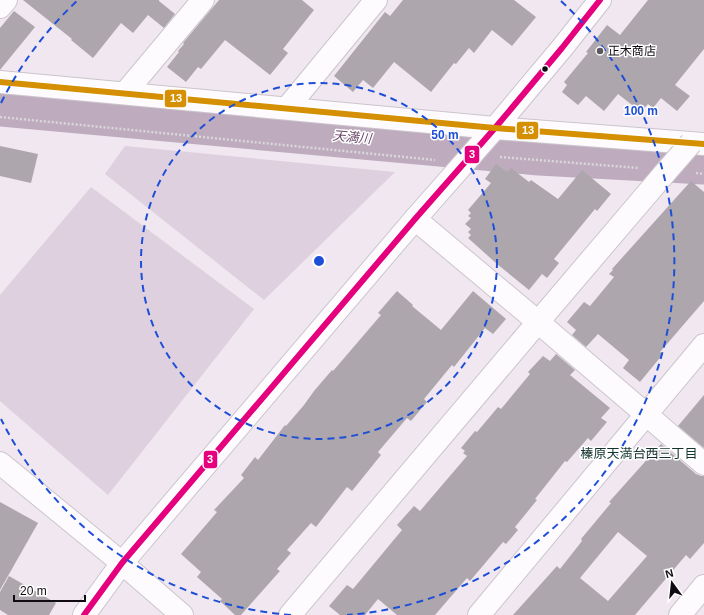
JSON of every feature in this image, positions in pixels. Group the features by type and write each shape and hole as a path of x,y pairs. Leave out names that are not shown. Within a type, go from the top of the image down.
{"street":[{"path":"0,7 6,0"},
{"path":"125,93 203,0"},
{"path":"287,108 376,0"},
{"path":"84,615 122,563 415,219 495,128 600,0"},
{"path":"0,82 495,128 700,139"},
{"path":"290,615 664,174 700,139"},
{"path":"415,219 704,464"},
{"path":"479,615 704,345"},
{"path":"0,463 122,563 182,615"},
{"path":"680,615 704,586"}],"path":[{"path":"0,117 468,159 642,168"},
{"path":"688,172 704,174"}],"shaded area":[{"path":"125,146 395,172 264,300 105,174"},
{"path":"91,187 254,309 108,495 0,401 0,295"}],"building":[{"path":"23,0 159,0 175,14 164,28 148,15 133,33 121,23 93,58 71,40 72,39"},
{"path":"219,0 302,0 314,10 283,49 288,53 270,75 225,40 201,69 198,67 186,82 167,67 179,52 178,51 184,44 183,43"},
{"path":"403,0 514,0 536,17 512,46 492,30 474,53 469,48 456,64 454,63 431,92 394,62 373,88 363,80 353,92 334,76 385,12 390,16"},
{"path":"648,0 704,0 704,49 675,85 690,96 677,111 661,98 653,108 648,104 641,112 618,94 604,111 586,96 578,105 562,92 567,85 564,82 588,53 586,52 607,25 620,35"},
{"path":"14,11 35,27 0,70 0,28"},
{"path":"0,146 38,154 31,183 0,176"},
{"path":"496,164 507,172 511,168 529,182 531,180 558,199 582,170 611,194 597,211 595,209 554,259 559,263 547,278 542,274 529,290 468,238 471,235 468,232 471,229 465,224 471,218 468,216 471,213 468,210 491,183 485,179"},
{"path":"691,181 704,192 704,301 660,352 663,354 640,382 623,368 629,360 598,334 586,347 572,335 576,330 567,322 584,302 590,306 614,277 609,274 613,270 612,269"},
{"path":"397,291 413,305 412,306 441,330 473,291 506,319 493,334 485,328 454,367 452,365 424,399 427,402 411,421 407,418 378,452 381,455 352,491 347,487 316,527 311,523 287,550 291,553 277,569 280,571 241,615 235,615 220,601 222,599 197,577 201,572 181,554 217,512 214,510 244,478 241,475 255,457 258,460 285,425 286,426 314,391 381,315 378,313"},
{"path":"556,354 575,370 570,375 610,408 601,418 607,422 591,441 588,438 567,462 565,461 535,499 537,500 515,527 518,530 506,544 503,542 470,581 467,578 435,615 397,615 378,599 365,615 340,615 329,606 347,585 353,589 402,530 397,525 414,506 420,511 467,456 463,453 465,451 461,448 498,407 501,409 530,374 528,372 543,356 550,361"},
{"path":"704,395 704,448 678,426"},
{"path":"661,444 696,474 704,476 704,543 690,559 686,555 635,615 513,615 557,566 560,569 582,541 581,539 611,503 609,502","holes":["618,532 647,556 608,601 580,578"]},
{"path":"0,502 38,523 0,590"},
{"path":"9,576 56,603 49,615 8,615 0,610 0,592"}],"waterway":[{"name":"天満川","path":"0,105 539,154 704,163"}],"transit line":[{"name":"3","path":"84,615 122,563 415,219 495,128 600,0"},
{"name":"13","path":"0,82 495,128 704,144"}],"place":[{"name":"正木商店","path":"600,51"}],"district":[{"name":"榛原天満台西三丁目","path":"639,453"}]}
